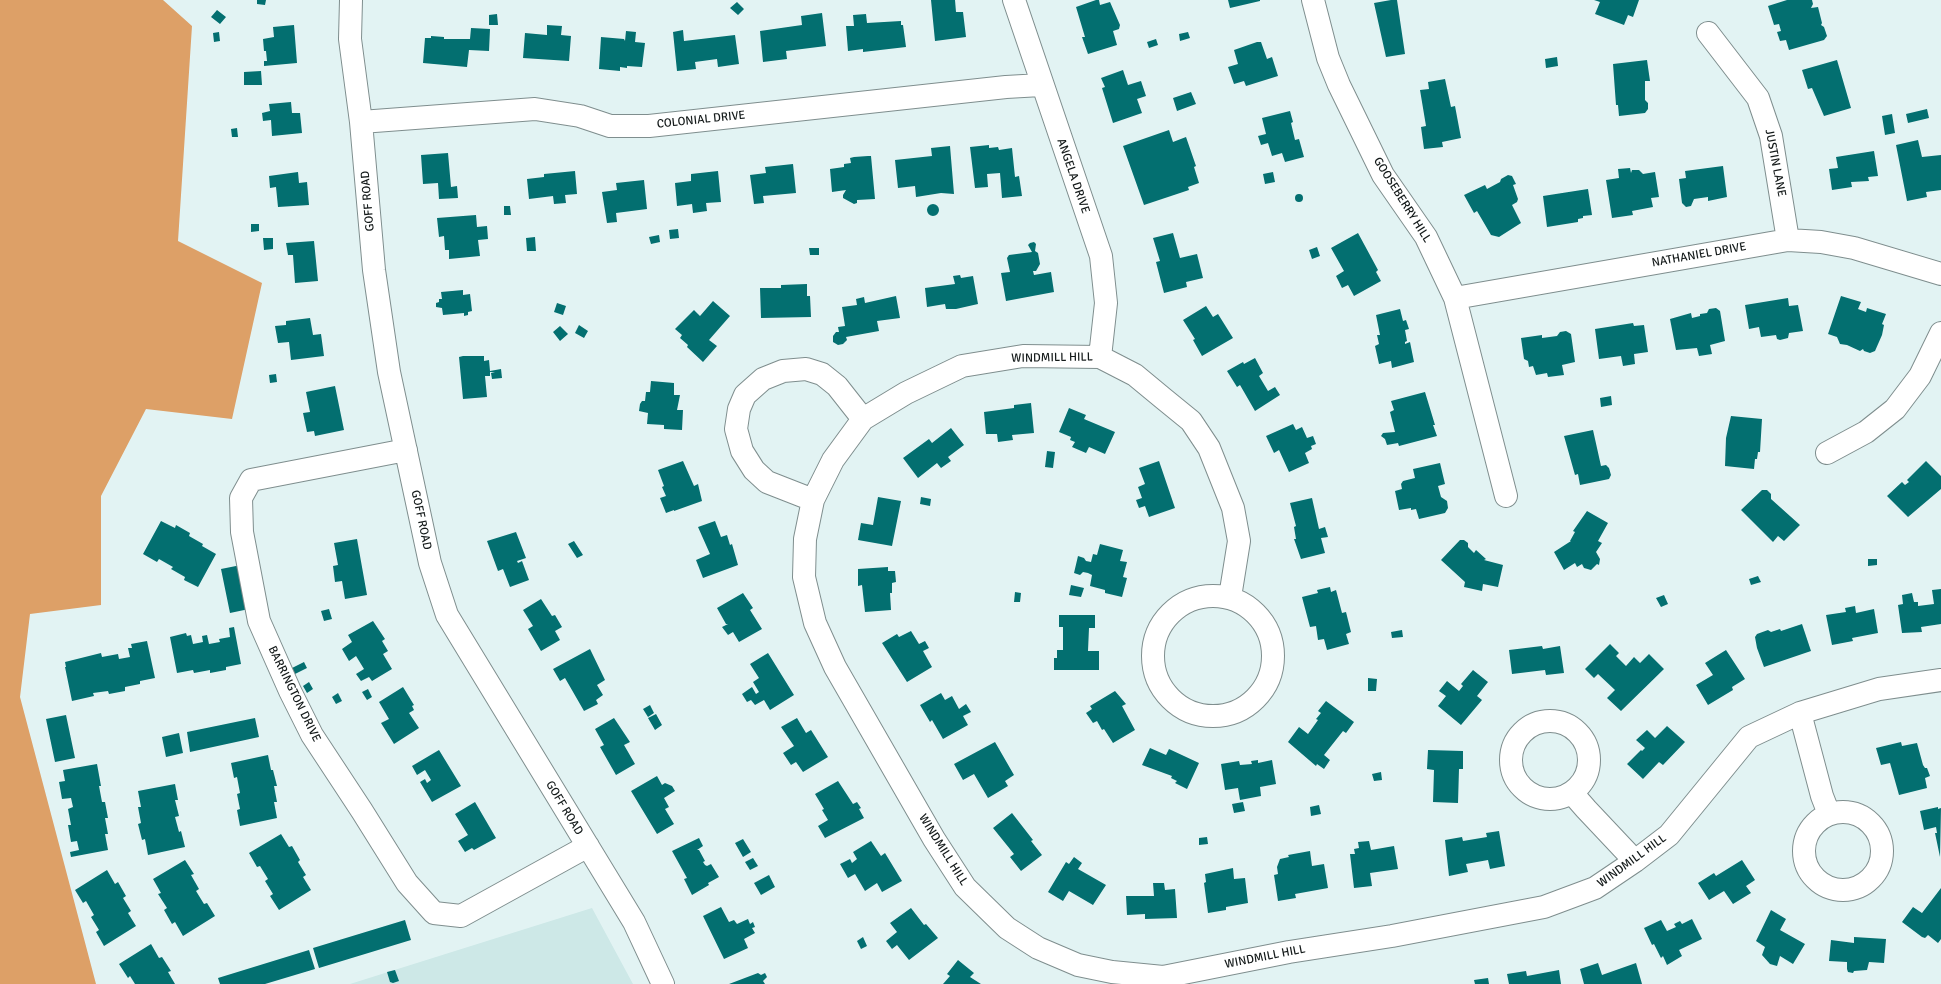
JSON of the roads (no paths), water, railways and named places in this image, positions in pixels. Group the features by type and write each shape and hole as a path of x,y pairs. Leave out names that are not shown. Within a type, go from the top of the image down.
{"street":[{"name":"GOFF ROAD","path":"351,0 350,39 361,122 374,270 389,372 430,563 448,615 634,922 663,984"},
{"name":"ANGELA DRIVE","path":"1014,0 1041,84 1101,256 1106,303 1100,357"},
{"name":"GOOSEBERRY HILL","path":"1313,0 1328,58 1339,85 1383,175 1426,237 1455,298 1506,496"},
{"name":"JUSTIN LANE","path":"1708,32 1758,98 1771,136 1788,240"},
{"name":"COLONIAL DRIVE","path":"361,122 535,109 580,116 610,126 649,126 998,87 1041,84"},
{"name":"NATHANIEL DRIVE","path":"1455,298 1788,240 1821,242 1854,248 1941,274"},
{"path":"1827,453 1866,432 1895,409 1920,376 1941,332"},
{"name":"WINDMILL HILL","path":"1230,597 1239,540 1234,508 1209,448 1191,421 1135,375 1100,357 1023,356 962,366 906,393 863,419 833,460 813,500 805,539 804,577 815,623 835,668 934,839 965,887 1007,928 1045,951 1078,965 1112,972 1163,977 1289,952 1392,936 1544,907 1595,888 1635,862 1669,835 1749,737 1800,713 1879,689 1941,680"},
{"path":"813,500 767,482 754,470 742,451 736,429 739,409 745,395 763,379 783,371 806,369 822,374 837,386 863,419"},
{"name":"BARRINGTON DRIVE","path":"406,450 251,480 241,498 242,532 259,622 290,691 312,735 407,883 434,913 461,916 588,846"},
{"path":"1202,596 1230,597 1254,610 1270,632 1275,659 1267,685 1249,706 1224,716 1197,715 1173,702 1156,680 1152,653 1159,627 1177,606 1202,596"},
{"path":"1800,713 1822,796 1829,814"},
{"path":"1572,793 1635,862"}]}
